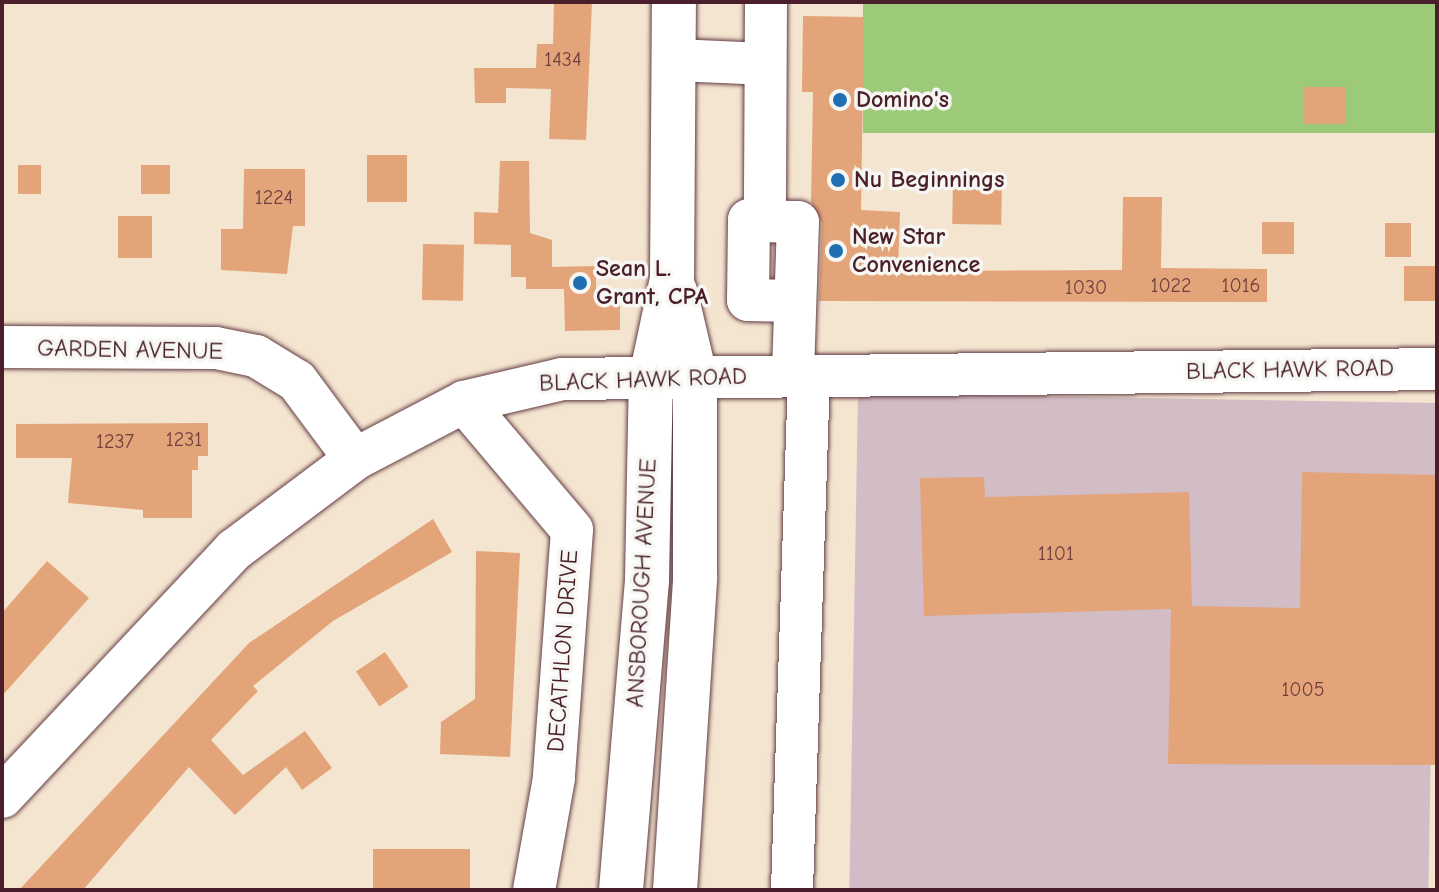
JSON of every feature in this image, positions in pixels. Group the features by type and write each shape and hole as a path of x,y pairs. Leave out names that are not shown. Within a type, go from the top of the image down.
{"main road":[{"name":"ANSBOROUGH AVENUE","path":"621,890 647,580 651,377 672,279 674,2"},
{"name":"ANSBOROUGH AVENUE","path":"672,279 695,376 695,577 675,890"}],"street":[{"path":"766,2 765,221 798,222 795,301 801,376 792,890"},
{"path":"674,60 765,64"},
{"name":"GARDEN AVENUE","path":"2,347 216,348 256,356 297,381 355,459"},
{"name":"BLACK HAWK ROAD","path":"2,797 202,581 355,459 464,402 562,379 1437,369"},
{"name":"DECATHLON DRIVE","path":"464,402 572,530 554,778 534,890"}],"shaded area":[{"path":"858,393 1437,403 1428,890 849,890"}],"green space":[{"path":"863,2 1437,2 1437,133 863,133"}],"building":[{"path":"554,2 592,2 586,140 549,139 551,89 506,88 506,103 475,103 474,68 536,68 537,44 553,44"},
{"path":"803,16 864,17 861,210 900,212 898,271 1122,270 1123,197 1162,197 1161,268 1267,269 1267,302 819,301 822,223 811,202 813,92 802,92"},
{"path":"1304,87 1346,87 1346,124 1304,124"},
{"path":"367,155 407,155 407,202 367,202"},
{"path":"500,161 529,161 530,233 552,240 552,267 596,266 596,300 620,300 620,330 565,331 564,289 526,289 526,277 511,277 511,245 474,244 474,212 498,213"},
{"path":"18,165 41,165 41,194 18,194"},
{"path":"141,165 170,165 170,194 141,194"},
{"path":"244,169 305,169 305,226 293,226 287,274 221,270 221,229 243,229"},
{"path":"953,181 1002,182 1001,225 952,224"},
{"path":"118,216 152,216 152,258 118,258"},
{"path":"1262,222 1294,222 1294,254 1262,254"},
{"path":"1385,223 1411,223 1411,257 1385,257"},
{"path":"423,244 464,245 463,301 422,300"},
{"path":"1404,266 1437,266 1437,301 1404,301"},
{"path":"208,423 208,456 198,456 198,470 192,470 192,518 143,518 143,510 68,503 72,458 16,458 16,424"},
{"path":"1302,472 1437,475 1437,765 1168,764 1171,609 924,616 920,478 984,477 985,497 1189,492 1192,606 1300,608"},
{"path":"433,519 452,552 333,621 253,686 258,691 211,740 243,775 305,731 332,768 302,790 286,767 235,815 189,767 83,890 19,890 249,643"},
{"path":"476,551 520,553 510,757 440,754 441,722 475,699"},
{"path":"47,561 89,598 2,696 2,613"},
{"path":"385,652 408,687 379,706 356,672"},
{"path":"373,849 470,849 470,890 373,890"}],"place":[{"name":"Domino's","path":"840,100"},
{"name":"Nu Beginnings","path":"838,180"},
{"name":"New Star Convenience","path":"836,251"},
{"name":"Sean L. Grant, CPA","path":"580,283"}]}
